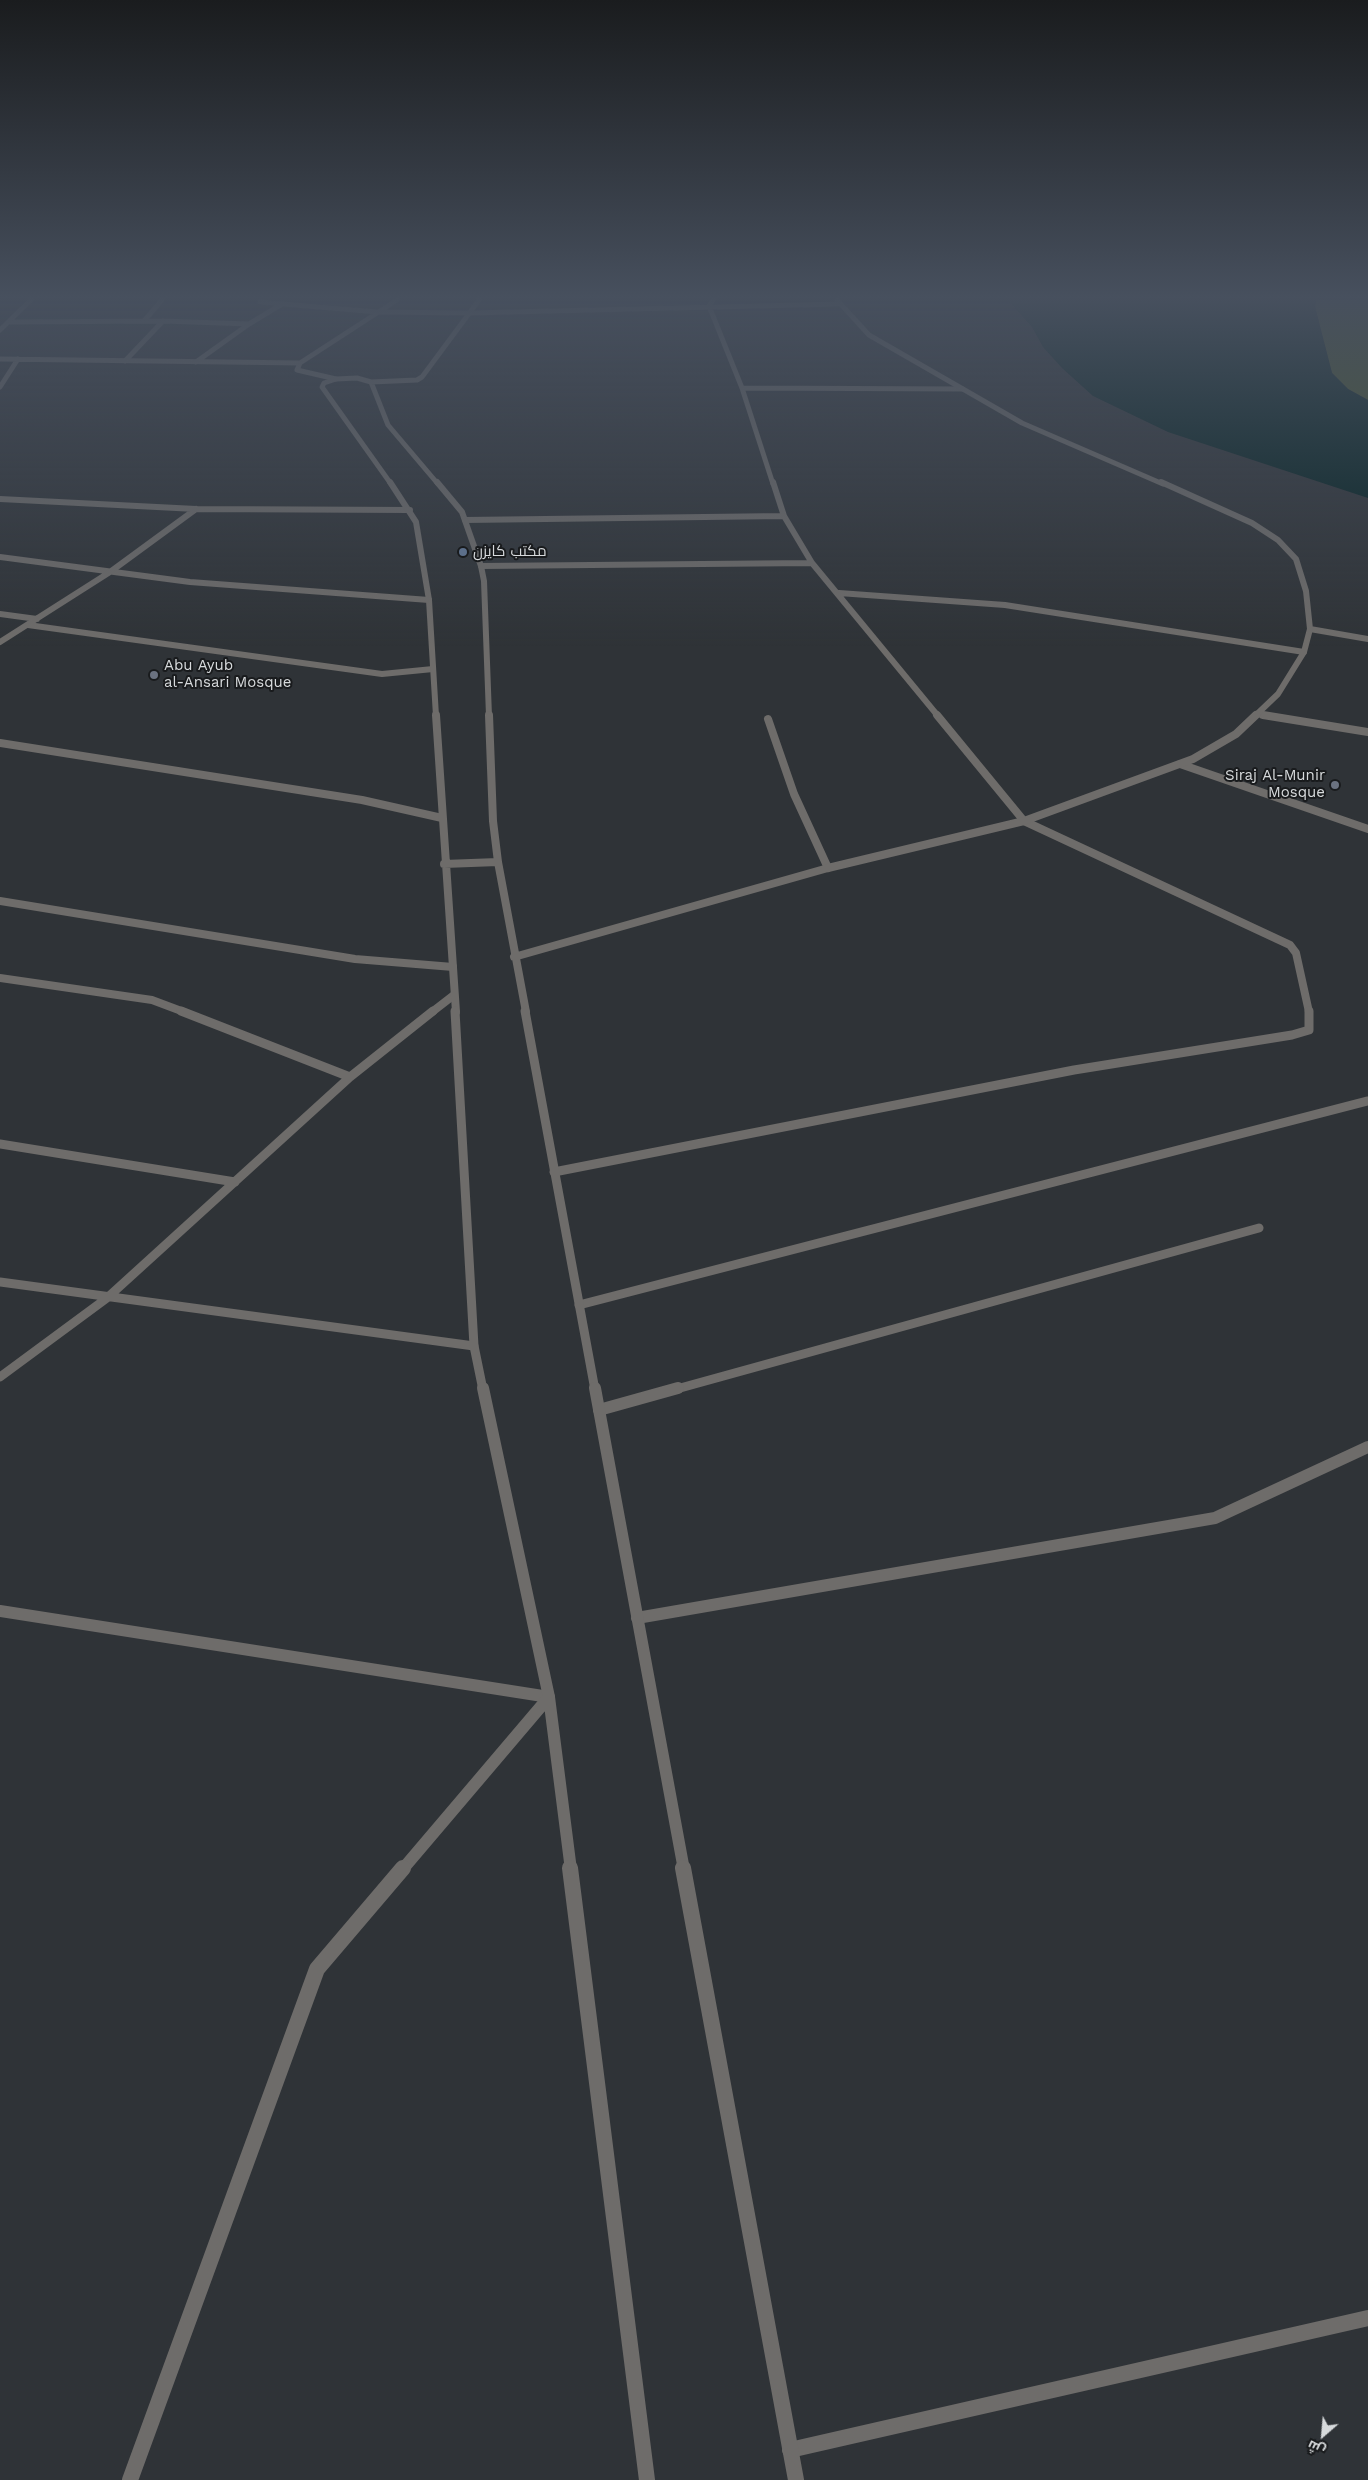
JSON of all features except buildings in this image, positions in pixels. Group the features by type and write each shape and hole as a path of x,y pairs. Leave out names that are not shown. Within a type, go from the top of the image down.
{"street":[{"path":"343,416 410,510 416,522 428,600 444,864 453,966 474,1346 548,1697 646,2480"},
{"path":"384,416 388,425 462,512 481,566 484,581 493,822 498,862 796,2480"},
{"path":"554,1172 1074,1070 1292,1036 1309,1030 1310,1018 1296,954 1290,945 1024,821 839,593 812,563 784,516 751,416"},
{"path":"514,957 828,868 1024,821 1180,764 1236,734 1278,694 1304,652 1310,629 1306,591 1296,559 1278,540 1252,524 1212,504 1022,423 1009,416"},
{"path":"1,500 196,510 410,510"},
{"path":"0,642 110,572 196,510"},
{"path":"465,520 784,516"},
{"path":"0,557 190,582 428,600"},
{"path":"481,566 812,563"},
{"path":"839,593 1004,605 1304,652"},
{"path":"0,614 37,619"},
{"path":"28,624 382,674 433,669"},
{"path":"1310,629 1368,639"},
{"path":"1257,714 1368,732"},
{"path":"768,719 794,794 828,868"},
{"path":"0,743 362,800 442,818"},
{"path":"1180,764 1368,829"},
{"path":"444,864 498,862"},
{"path":"0,901 355,959 453,966"},
{"path":"0,978 152,1000 350,1077"},
{"path":"0,1377 107,1298 350,1077 454,995"},
{"path":"579,1305 1367,1101"},
{"path":"0,1144 235,1182"},
{"path":"599,1410 1259,1228"},
{"path":"0,1282 107,1298 474,1346"},
{"path":"637,1618 1215,1518 1368,1447"},
{"path":"0,1611 548,1697"},
{"path":"130,2480 317,1968 548,1697"},
{"path":"790,2450 1368,2318"}],"shaded area":[{"path":"1134,416 1368,416 1368,498 1168,432"}],"place":[{"name":"مكتب كايزن","path":"463,552"},
{"name":"Abu Ayub al-Ansari Mosque","path":"154,675"},
{"name":"Siraj Al-Munir Mosque","path":"1335,785"}]}
